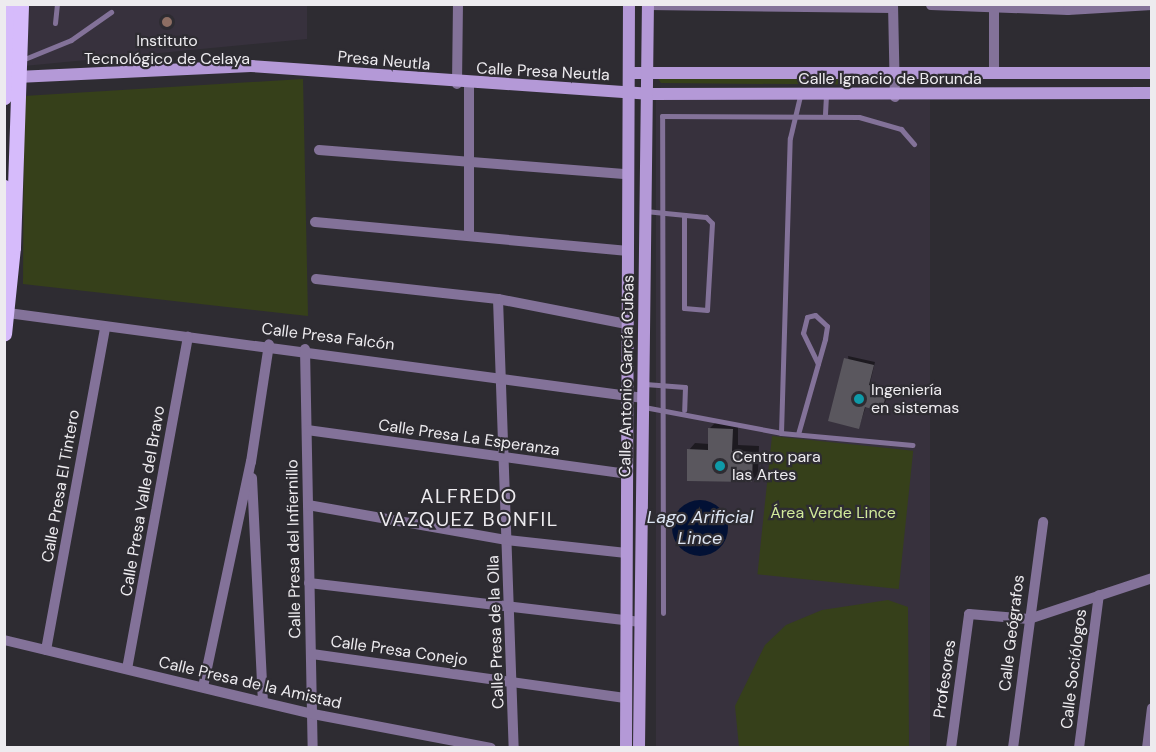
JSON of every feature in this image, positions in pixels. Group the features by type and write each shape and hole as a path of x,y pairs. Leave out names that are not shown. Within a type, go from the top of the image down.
{"main road":[{"path":"4,97 10,4"},
{"path":"4,334 8,313 13,247 16,77 21,4"},
{"path":"4,187 13,247"}],"street":[{"path":"458,4 468,162 469,233"},
{"name":"Calle Antonio García Cubas","path":"626,747 625,396 629,4"},
{"path":"648,5 893,6 896,97"},
{"name":"Calle Antonio García Cubas","path":"639,747 648,5"},
{"path":"932,5 1068,7 1152,5"},
{"path":"994,6 994,72"},
{"name":"Presa Neutla","path":"16,77 251,66 463,85"},
{"name":"Calle Ignacio de Borunda","path":"629,73 894,71 1152,73"},
{"name":"Calle Presa Neutla","path":"463,85 628,93"},
{"name":"Calle Ignacio de Borunda","path":"628,93 896,97 1152,93"},
{"path":"319,150 627,174"},
{"path":"315,222 469,233 626,251"},
{"path":"316,279 498,299 627,324"},
{"name":"Calle Presa de la Olla","path":"498,299 514,747"},
{"name":"Calle Presa Falcón","path":"8,313 105,328 305,349 502,375 625,396 643,402"},
{"name":"Calle Presa El Tintero","path":"46,650 105,328"},
{"name":"Calle Presa Valle del Bravo","path":"127,669 188,337"},
{"path":"203,687 251,462 269,345"},
{"name":"Calle Presa del Infiernillo","path":"305,349 313,747"},
{"name":"Calle Presa La Esperanza","path":"307,430 505,460 627,474"},
{"path":"251,462 263,702"},
{"path":"308,505 507,540 626,553"},
{"name":"Calle Geógrafos","path":"1013,747 1043,522"},
{"path":"1029,619 1152,578"},
{"path":"309,583 641,622"},
{"name":"Calle Sociólogos","path":"1079,747 1099,595"},
{"name":"Profesores","path":"951,747 969,614 1029,619"},
{"name":"Calle Presa de la Amistad","path":"4,640 313,714 491,747"},
{"name":"Calle Presa Conejo","path":"312,654 625,698"},
{"path":"1147,747 1152,708"}],"lane":[{"path":"55,23 57,4"},
{"path":"17,61 71,40 111,12"},
{"path":"781,432 790,138 798,113 800,96"},
{"path":"825,114 826,96"},
{"path":"663,613 660,408 662,116 825,114 901,129 914,144"},
{"path":"645,211 684,215 712,223 707,310 684,308 684,215"},
{"path":"798,434 818,364 827,326 815,315 807,317 803,333 818,364"},
{"path":"643,384 684,387 684,410"},
{"path":"643,402 660,408 684,410 781,432 912,445"}],"shaded area":[{"name":"Instituto Tecnológico de Celaya","path":"30,5 307,5 307,39 24,66"},
{"path":"656,100 930,100 930,748 656,748"}],"green space":[{"path":"657,77 892,78 894,85 661,83"},
{"path":"303,79 308,316 23,284 24,96"},
{"name":"Área Verde Lince","path":"772,436 913,451 899,589 757,574"},
{"path":"888,600 908,607 909,747 739,747 735,706 765,645 786,625 822,610"}],"water":[{"name":"Lago Arificial Lince","path":"694,500 706,500 716,504 724,512 728,528 724,544 716,552 706,556 694,556 684,552 676,544 672,534 672,522 676,512 684,504"}],"building":[{"name":"Ingeniería en sistemas","path":"844,358 874,365 869,385 887,390 882,412 865,407 859,429 828,421"},
{"name":"Centro para las Artes","path":"708,428 733,429 732,451 753,452 752,482 687,481 687,449 708,450"}],"place":[{"name":"Instituto Tecnológico de Celaya","path":"167,22"},
{"name":"Ingeniería en sistemas","path":"859,399"},
{"name":"Centro para las Artes","path":"720,466"}],"district":[{"name":"ALFREDO VAZQUEZ BONFIL","path":"469,508"}]}
